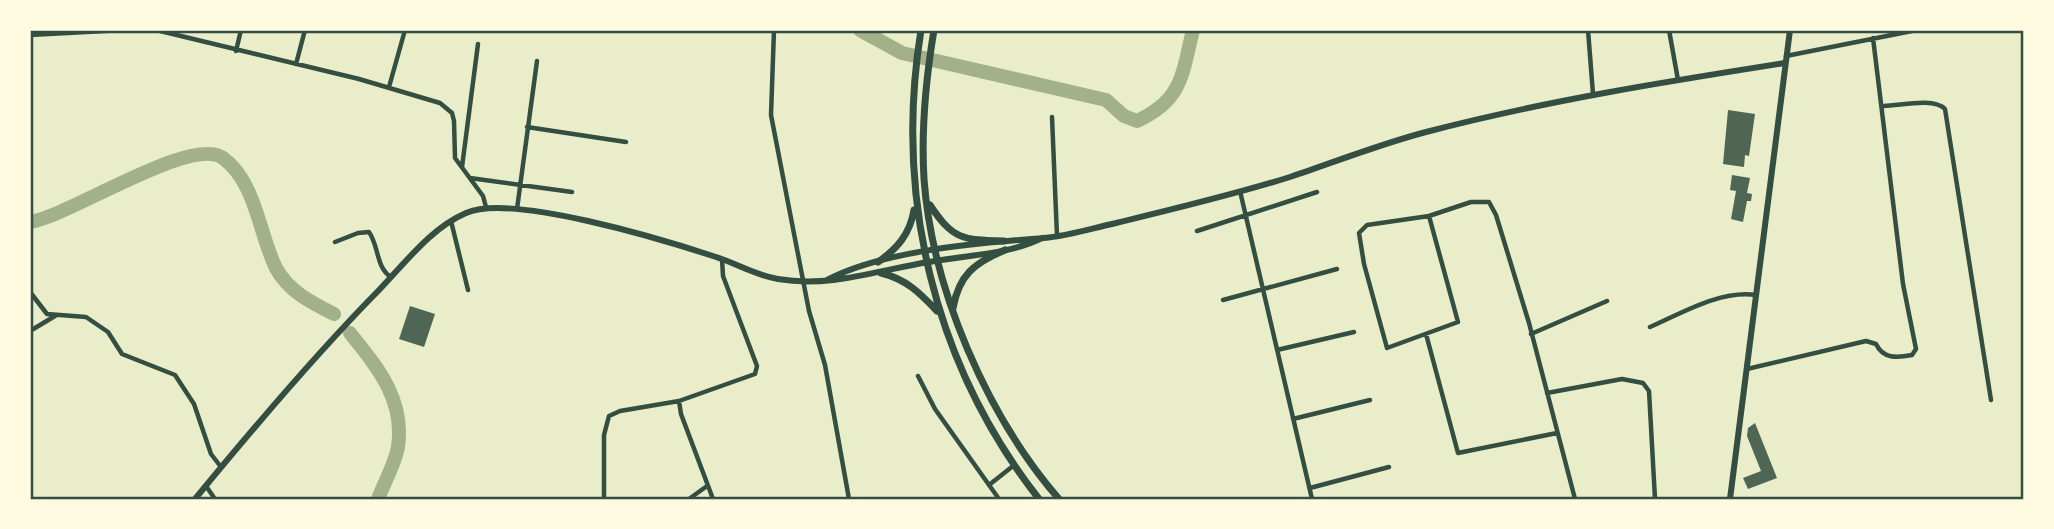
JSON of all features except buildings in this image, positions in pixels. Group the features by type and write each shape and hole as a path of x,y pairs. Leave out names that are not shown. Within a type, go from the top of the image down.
{"highway":[{"path":"921,30 914,85 911,150 915,205 925,262 938,312 979,406 1013,466 1039,499"},
{"path":"934,30 927,86 924,151 927,202 939,260 953,309 1003,421 1026,457 1059,499"},
{"path":"927,202 942,224 961,239 1004,241"},
{"path":"878,262 902,240 912,225 915,205"},
{"path":"953,309 957,289 968,269 1004,250"},
{"path":"881,274 897,277 911,286 938,312"}],"main road":[{"path":"1730,499 1790,30"},
{"path":"826,281 844,271 878,262 1004,241 1057,236 1240,191 1422,133 1593,94 1786,60"},
{"path":"194,499 333,336 391,276 450,220 486,207 591,222 722,259 757,275 803,281 881,274 925,262 1004,250 1042,238"}],"street":[{"path":"30,35 124,30"},
{"path":"156,30 389,87 440,103 452,113 455,158 483,196 486,207"},
{"path":"236,51 241,30"},
{"path":"296,64 305,30"},
{"path":"389,87 405,30"},
{"path":"774,30 771,115 803,281 825,365 849,499"},
{"path":"1588,30 1593,94"},
{"path":"1669,30 1678,80"},
{"path":"1786,60 1917,30"},
{"path":"1746,370 1866,341 1876,344 1880,352 1888,356 1912,355 1916,346 1903,284 1884,106 1873,38"},
{"path":"462,167 478,44"},
{"path":"517,210 537,61"},
{"path":"1884,106 1938,104 1945,109 1991,400"},
{"path":"1052,117 1057,236"},
{"path":"527,127 626,142"},
{"path":"469,178 572,192"},
{"path":"1240,191 1312,499"},
{"path":"1197,231 1317,192"},
{"path":"1429,216 1458,322 1387,348 1364,264 1359,233 1367,225 1429,216 1471,202 1489,202 1496,215 1531,334 1575,499"},
{"path":"450,220 468,290"},
{"path":"335,242 358,233 369,232 376,243 382,268 391,276"},
{"path":"604,499 606,419 620,411 679,401 752,377 757,370 723,276 722,259"},
{"path":"1223,300 1337,269"},
{"path":"30,292 47,314 86,317 108,332 122,354 175,375 194,404 211,454 220,467"},
{"path":"1650,327 1708,302 1744,294 1756,295"},
{"path":"1531,334 1607,301"},
{"path":"30,331 56,316"},
{"path":"1277,350 1354,332"},
{"path":"1426,334 1458,453 1557,433"},
{"path":"918,376 935,409 999,499"},
{"path":"1547,393 1622,379 1643,383 1648,391 1655,499"},
{"path":"1293,419 1370,400"},
{"path":"679,401 713,499"},
{"path":"989,485 1013,466"},
{"path":"1310,488 1389,467"},
{"path":"206,486 215,499"},
{"path":"689,499 707,486"}],"waterway":[{"path":"860,30 902,53 1106,100 1124,116 1137,121 1152,113 1172,95 1183,73 1193,30"},
{"path":"30,222 48,217 185,157 207,154 223,158 234,168 250,194 270,254 281,276 301,296 334,314"},
{"path":"350,333 379,371 393,399 397,414 398,447 378,499"}]}
